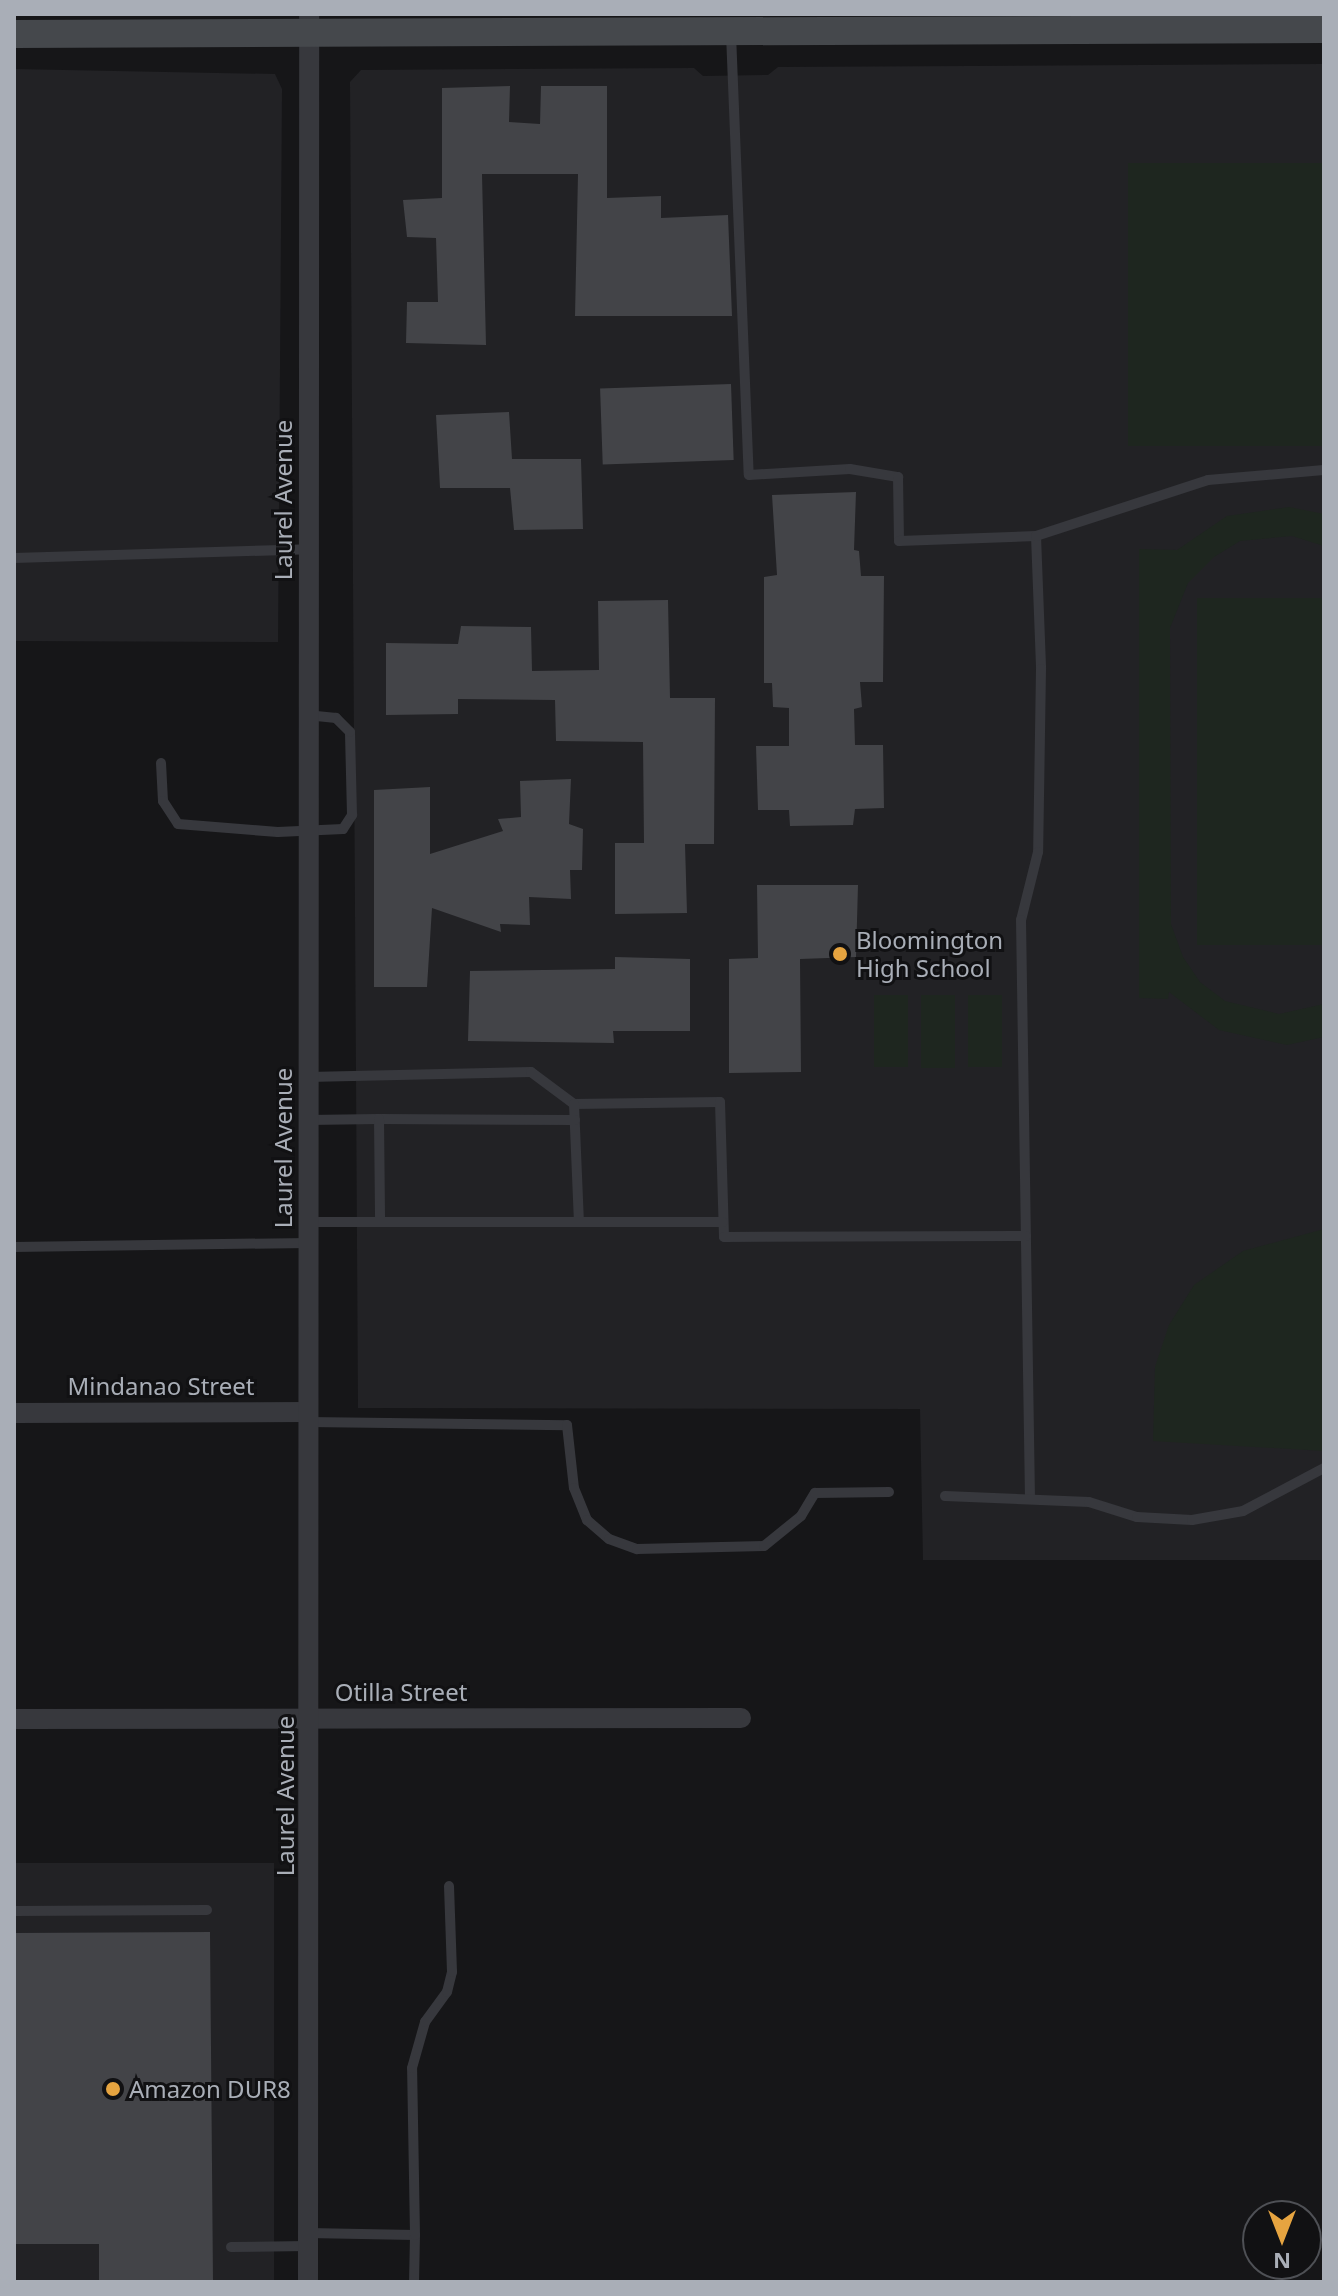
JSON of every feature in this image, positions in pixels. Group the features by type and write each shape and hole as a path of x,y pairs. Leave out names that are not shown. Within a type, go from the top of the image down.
{"street":[{"path":"14,34 309,24 627,23 731,30 1125,22 1324,29"},
{"name":"Laurel Avenue","path":"308,2282 311,1718 308,1417 309,24"},
{"name":"Mindanao Street","path":"14,1413 308,1417"},
{"name":"Otilla Street","path":"14,1719 741,1718"}],"lane":[{"path":"731,30 749,475 850,469 898,477 899,541 1036,536 1208,480 1324,470"},
{"path":"1030,1499 1021,920 1038,852 1041,669 1036,536"},
{"path":"14,558 309,549"},
{"path":"161,763 163,801 178,824 343,829 352,815 350,732 336,718 309,715"},
{"path":"308,1077 531,1072 574,1104 720,1102 724,1237 1026,1236"},
{"path":"574,1104 579,1222"},
{"path":"379,1119 380,1222"},
{"path":"308,1120 575,1120"},
{"path":"14,1247 308,1233 380,1222 723,1222"},
{"path":"308,1417 567,1425 574,1488 587,1520 609,1539 637,1549 764,1546 801,1516 815,1493 889,1492"},
{"path":"945,1496 1089,1502 1137,1517 1192,1520 1243,1511 1324,1468"},
{"path":"414,2282 412,2068 425,2022 447,1992 452,1972 449,1886"},
{"path":"14,1911 207,1910"},
{"path":"231,2247 415,2235"}],"shaded area":[{"name":"Bloomington High School","path":"1324,64 1324,1560 923,1560 920,1409 358,1408 350,82 361,70 694,68 703,76 768,75 778,67"},
{"path":"14,69 275,74 282,89 278,642 14,641"},
{"path":"1128,163 1324,163 1324,446 1128,446"},
{"path":"1289,507 1324,514 1324,546 1292,536 1240,541 1214,557 1188,583 1170,628 1171,924 1183,957 1200,982 1225,1001 1279,1014 1324,1004 1324,1037 1287,1045 1219,1030 1169,992 1168,999 1139,998 1139,549 1177,550 1227,516"},
{"path":"1197,598 1324,598 1324,945 1197,945"},
{"path":"874,995 908,995 908,1067 874,1067"},
{"path":"921,995 955,995 955,1068 921,1068"},
{"path":"968,995 1002,995 1002,1067 968,1067"},
{"path":"1324,1229 1324,1451 1153,1441 1155,1367 1169,1325 1194,1285 1243,1251"},
{"name":"Amazon DUR8","path":"14,1863 274,1863 274,2282 14,2282"}],"building":[{"path":"510,86 509,122 540,124 541,86 607,86 607,198 661,196 661,218 728,215 732,316 575,316 578,174 482,174 486,345 406,343 407,302 438,302 436,238 407,237 403,200 442,198 442,88"},
{"path":"731,384 734,460 603,465 600,389"},
{"path":"509,412 512,459 581,459 583,529 514,530 510,488 440,488 436,415"},
{"path":"856,492 854,550 859,551 861,576 884,576 883,682 860,682 862,707 854,709 855,745 883,745 884,808 855,809 853,825 790,826 789,810 758,810 756,746 789,746 789,708 773,707 772,683 764,683 764,577 777,575 772,495"},
{"path":"668,600 670,698 715,698 714,844 685,844 687,913 615,914 615,843 644,843 643,742 556,741 555,700 458,699 458,714 386,715 386,643 458,644 461,626 531,627 532,671 599,670 598,601"},
{"path":"571,779 569,824 583,829 582,870 570,870 571,899 529,897 530,925 500,924 501,932 432,908 427,987 374,987 374,790 430,787 430,854 503,831 498,819 521,817 520,781"},
{"path":"757,885 858,885 856,957 800,959 801,1072 729,1073 729,959 758,958"},
{"path":"615,957 690,959 690,1031 613,1031 614,1043 468,1041 470,971 615,969"},
{"name":"Amazon DUR8","path":"210,1932 213,2282 99,2282 99,2244 14,2244 14,1933"}],"place":[{"name":"Bloomington High School","path":"840,954"},
{"name":"Amazon DUR8","path":"113,2089"}]}
